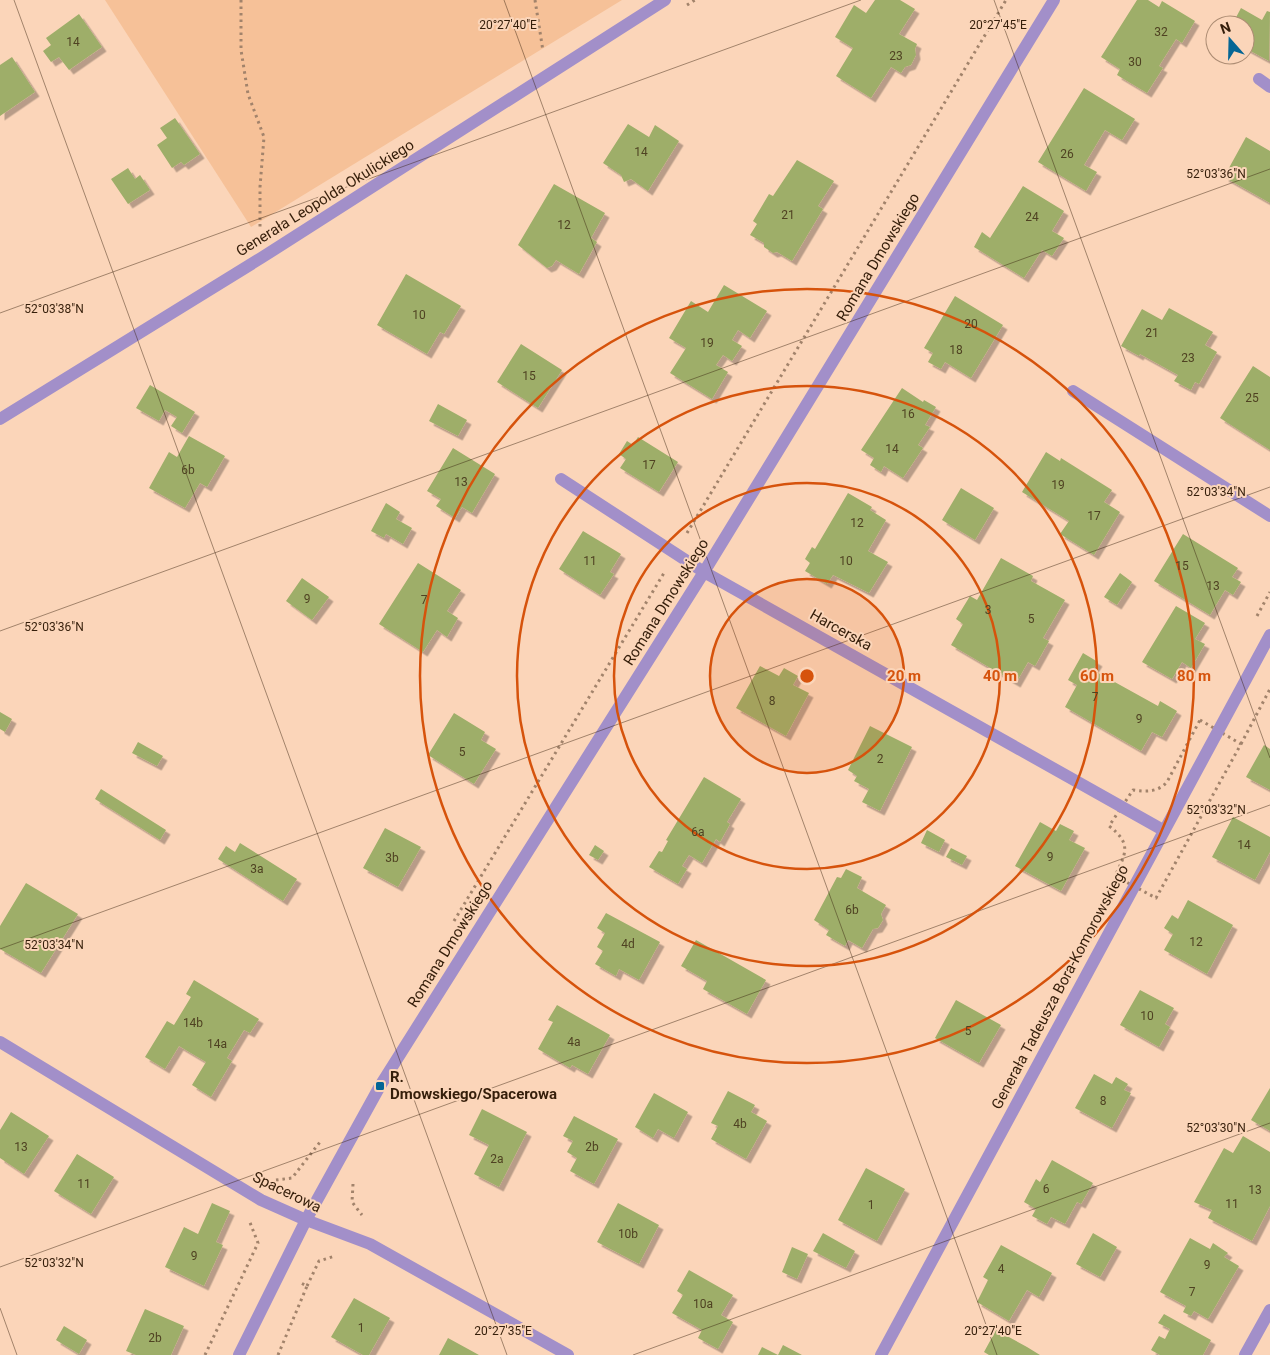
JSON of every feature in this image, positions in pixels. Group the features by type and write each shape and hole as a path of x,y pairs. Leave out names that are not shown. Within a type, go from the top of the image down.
{"street":[{"name":"Generała Leopolda Okulickiego","path":"0,419 261,258 665,0"},
{"name":"Romana Dmowskiego","path":"239,1355 306,1220 380,1086 704,572 1054,0"},
{"path":"1259,79 1270,87"},
{"path":"1073,391 1270,516"},
{"name":"Harcerska","path":"561,479 704,572 1163,830"},
{"name":"Generała Tadeusza Bora-Komorowskiego","path":"881,1355 1270,635"},
{"name":"Spacerowa","path":"0,1042 261,1200 306,1220 370,1244 568,1355"},
{"path":"1245,1355 1270,1310"}],"path":[{"path":"241,0 241,50 248,94 264,137 260,188 261,258"},
{"path":"1241,744 1270,689"},
{"path":"273,1180 292,1178 321,1142"},
{"path":"205,1355 258,1243 249,1220"}],"shaded area":[{"path":"105,0 622,0 251,227"}],"building":[{"path":"875,0 900,0 915,9 899,34 917,44 915,49 916,55 911,65 905,67 901,73 891,67 871,98 836,76 853,48 835,37 854,5 866,13"},
{"path":"1137,0 1148,0 1159,7 1162,1 1195,21 1182,43 1176,39 1159,66 1163,68 1147,93 1117,75 1120,69 1101,57"},
{"path":"1241,8 1253,15 1237,15"},
{"path":"1267,11 1270,12 1269,61 1255,53 1255,16 1262,20"},
{"path":"79,14 102,47 69,70 59,57 51,62 43,51 51,45 46,38"},
{"path":"12,57 35,92 0,116 0,65"},
{"path":"1084,88 1135,119 1122,140 1105,130 1084,165 1097,172 1086,191 1038,162"},
{"path":"175,118 200,154 184,165 181,162 172,168 157,145 167,138 160,128"},
{"path":"628,124 649,137 655,125 679,141 648,191 631,179 624,182 621,175 603,163"},
{"path":"1246,137 1270,151 1270,203 1224,177"},
{"path":"797,160 834,181 818,206 823,209 792,261 777,252 773,253 764,247 764,243 750,235 757,224 753,221 769,194 773,196"},
{"path":"128,168 135,179 140,175 150,190 128,204 111,179"},
{"path":"554,184 605,213 591,238 597,242 579,274 556,260 552,266 547,268 518,245"},
{"path":"1023,186 1064,211 1052,231 1064,238 1052,256 1042,250 1024,278 974,247 982,232 990,238"},
{"path":"406,274 461,306 444,334 440,332 427,354 377,325"},
{"path":"724,285 767,311 750,338 738,330 732,340 742,346 732,361 723,355 716,365 728,372 712,399 670,373 686,348 669,338 691,301 708,312"},
{"path":"955,296 1003,325 971,378 945,362 941,369 928,362 933,353 924,348"},
{"path":"1169,308 1213,332 1205,345 1217,352 1199,384 1195,382 1191,390 1174,381 1178,375 1121,346 1142,309 1162,320"},
{"path":"521,344 562,370 538,408 497,382"},
{"path":"1253,366 1270,377 1270,450 1220,418"},
{"path":"150,385 195,412 182,433 171,426 177,417 165,410 159,421 136,408"},
{"path":"902,388 923,402 924,400 936,407 925,425 930,427 918,445 923,448 903,478 884,466 881,472 870,465 874,458 861,450"},
{"path":"438,404 467,420 458,436 429,421"},
{"path":"189,436 225,456 207,487 200,483 185,508 149,488 169,452 177,457"},
{"path":"638,437 678,462 659,492 620,468 626,459 619,454 627,441 633,445"},
{"path":"453,448 495,474 472,513 462,507 455,518 436,506 441,499 427,491"},
{"path":"1046,452 1060,461 1061,458 1112,490 1104,502 1120,512 1094,555 1060,534 1069,521 1022,492"},
{"path":"961,488 994,508 975,540 942,520"},
{"path":"848,493 872,507 870,510 886,520 868,551 888,562 869,593 833,575 827,584 805,571 810,563 805,559 812,547 815,549"},
{"path":"386,503 400,512 396,519 412,528 403,544 386,534 384,538 371,531"},
{"path":"583,531 621,554 610,572 614,574 600,595 559,569"},
{"path":"1183,534 1238,568 1232,577 1241,582 1233,595 1225,590 1210,615 1154,581"},
{"path":"1001,558 1033,576 1031,581 1065,600 1043,638 1049,641 1035,666 1028,662 1016,683 951,645 963,624 956,619 970,596 977,600"},
{"path":"418,563 461,590 447,611 458,618 447,637 437,630 423,652 379,624"},
{"path":"1120,573 1132,582 1117,605 1104,597"},
{"path":"302,578 329,597 312,620 286,601"},
{"path":"1176,606 1205,623 1195,639 1205,644 1191,668 1182,662 1172,679 1142,662"},
{"path":"1083,653 1098,662 1093,670 1158,706 1160,701 1177,711 1162,737 1152,732 1141,751 1065,707 1077,685 1068,680"},
{"path":"760,666 779,676 784,668 798,676 793,685 809,693 786,736 736,708"},
{"path":"0,712 12,719 5,732 0,729"},
{"path":"454,713 485,732 481,740 496,749 474,784 428,755"},
{"path":"870,726 912,747 880,811 862,802 869,789 854,781 857,776 848,770"},
{"path":"138,742 163,756 157,766 132,753"},
{"path":"1264,745 1270,749 1270,790 1246,777"},
{"path":"704,777 741,799 727,822 730,824 720,842 716,839 702,863 689,855 682,866 687,869 678,884 649,867 659,851 662,852 668,841 666,840"},
{"path":"101,789 166,830 160,840 95,799"},
{"path":"1233,817 1270,837 1270,852 1255,880 1212,857"},
{"path":"1040,822 1056,831 1060,824 1074,831 1069,840 1085,848 1061,891 1015,866"},
{"path":"385,828 421,847 398,887 363,868"},
{"path":"927,830 945,840 939,852 921,843"},
{"path":"240,843 297,879 283,901 218,859 226,846 235,852"},
{"path":"595,845 604,851 598,860 589,855"},
{"path":"951,848 967,856 962,865 946,857"},
{"path":"846,869 862,877 857,888 886,905 881,914 883,920 878,928 873,929 862,948 848,940 845,946 826,935 829,930 814,920 837,877 841,878"},
{"path":"26,883 78,914 41,973 0,949 0,926"},
{"path":"1188,900 1233,925 1207,974 1164,950 1173,934 1164,928 1172,915 1178,919"},
{"path":"606,913 660,942 639,980 619,969 616,976 595,964 603,951 597,947 605,933 597,928"},
{"path":"696,940 766,980 747,1014 703,989 707,981 681,966"},
{"path":"194,980 259,1019 250,1033 244,1030 227,1058 232,1061 211,1097 192,1085 206,1062 179,1046 165,1069 145,1057 167,1021 174,1025 191,997 186,994"},
{"path":"1140,990 1174,1008 1165,1024 1170,1027 1159,1047 1120,1025"},
{"path":"956,1000 1001,1025 979,1063 935,1038"},
{"path":"557,1005 610,1035 588,1074 572,1065 570,1068 538,1049 553,1022 548,1020"},
{"path":"1094,1074 1112,1084 1116,1077 1128,1084 1124,1090 1131,1093 1112,1128 1075,1108"},
{"path":"1270,1088 1270,1131 1251,1120"},
{"path":"728,1091 755,1105 751,1112 767,1121 746,1159 711,1139 718,1126 711,1123"},
{"path":"654,1093 688,1112 674,1138 658,1129 653,1138 635,1127"},
{"path":"482,1109 527,1132 499,1187 474,1174 489,1145 469,1135"},
{"path":"11,1112 49,1136 24,1174 0,1158 0,1130"},
{"path":"574,1116 618,1139 594,1184 570,1171 577,1158 567,1152 573,1141 563,1136"},
{"path":"1243,1136 1270,1152 1270,1206 1252,1241 1208,1218 1212,1210 1194,1202 1224,1148 1233,1153"},
{"path":"77,1154 114,1177 91,1214 54,1191"},
{"path":"1052,1160 1093,1183 1081,1204 1077,1202 1065,1224 1051,1217 1047,1224 1032,1216 1036,1209 1024,1202 1036,1179 1040,1182"},
{"path":"866,1168 905,1189 877,1241 838,1220"},
{"path":"212,1203 230,1211 216,1242 223,1245 204,1286 165,1267 184,1227 198,1234"},
{"path":"618,1203 659,1225 639,1264 597,1242"},
{"path":"823,1233 855,1251 846,1268 813,1251"},
{"path":"1093,1233 1117,1247 1100,1277 1076,1264"},
{"path":"1190,1238 1210,1249 1213,1243 1228,1253 1224,1257 1239,1266 1208,1319 1194,1311 1191,1316 1183,1312 1186,1306 1160,1292"},
{"path":"1001,1245 1052,1273 1039,1297 1027,1290 1009,1321 977,1302 988,1280 983,1277"},
{"path":"792,1247 808,1254 797,1279 782,1272"},
{"path":"689,1270 733,1295 721,1315 733,1322 718,1349 698,1338 702,1330 672,1313 683,1295 677,1291"},
{"path":"354,1298 390,1318 369,1355 363,1355 331,1337"},
{"path":"145,1309 184,1326 171,1355 136,1355 126,1351"},
{"path":"1164,1314 1211,1340 1203,1355 1160,1355 1151,1350 1159,1336 1165,1339 1170,1329 1158,1323"},
{"path":"64,1326 87,1340 79,1354 56,1340"},
{"path":"996,1330 1040,1355 989,1355 984,1352"},
{"path":"448,1338 479,1355 439,1355"},
{"path":"783,1345 802,1355 778,1355"},
{"path":"762,1347 778,1355 758,1355"}],"place":[{"name":"R. Dmowskiego/Spacerowa","path":"380,1086"}]}
